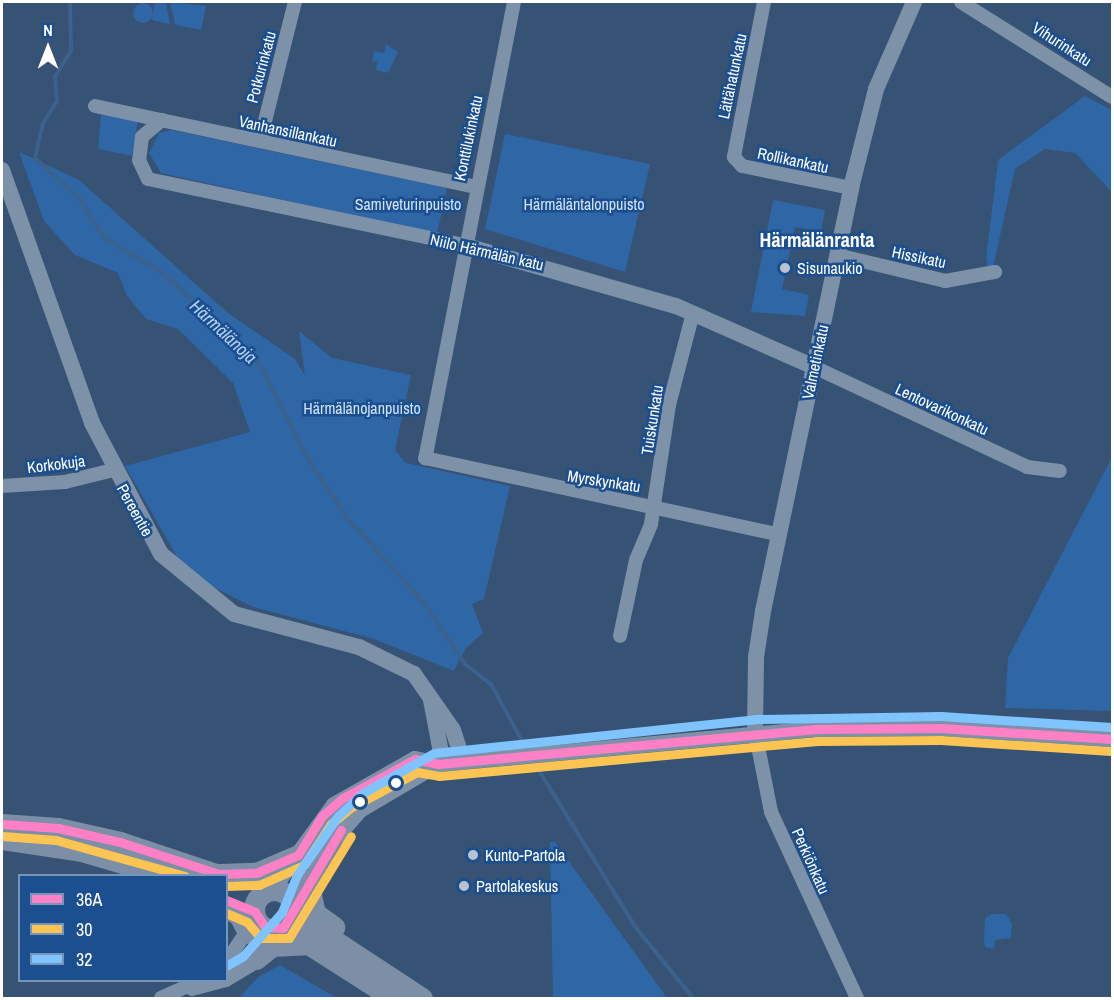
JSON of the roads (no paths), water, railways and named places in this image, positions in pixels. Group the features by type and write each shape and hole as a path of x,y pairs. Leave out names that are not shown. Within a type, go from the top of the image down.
{"main road":[{"path":"2,824 120,842 217,874"},
{"path":"2,839 90,853 160,874"},
{"path":"228,876 256,873 298,855"},
{"path":"228,881 259,910"},
{"path":"308,881 315,913 350,938 357,953"},
{"path":"228,909 239,915 259,910 284,893 287,920 309,945 393,999"},
{"path":"228,901 287,920 357,953 422,999"},
{"path":"256,959 284,943 309,945"}],"street":[{"name":"Potkurinkatu","path":"260,141 295,2"},
{"name":"Konttilukinkatu","path":"425,458 463,245 514,2"},
{"name":"Lättähatunkatu","path":"734,157 764,2"},
{"name":"Valmetinkatu","path":"755,731 756,657 778,534 851,188 876,89 914,2"},
{"name":"Vihurinkatu","path":"961,2 1113,97"},
{"name":"Vanhansillankatu","path":"95,106 475,187"},
{"name":"Niilo Härmälän katu","path":"162,120 142,137 139,160 148,179 463,245 570,272 693,313 814,367"},
{"name":"Rollikankatu","path":"734,157 742,166 851,188"},
{"name":"Pereentie","path":"2,170 69,363 113,470 161,554 211,598 234,614 391,659 414,674 453,730 463,761"},
{"name":"Hissikatu","path":"837,255 945,281 995,272"},
{"name":"Tuiskunkatu","path":"620,636 653,507 669,405 693,313"},
{"name":"Lentovarikonkatu","path":"814,367 1027,467 1060,471"},
{"name":"Myrskynkatu","path":"425,458 559,491 653,507 778,534"},
{"name":"Korkokuja","path":"2,486 65,482 113,470"},
{"name":"Pereentie","path":"431,697 440,764"},
{"path":"228,959 322,816 343,798 416,759 440,764 755,731 941,728 1113,739"},
{"name":"Perkiönkatu","path":"755,731 771,812 857,999"},
{"path":"228,979 256,959 287,920 308,881 360,810 389,790 433,772 440,764"},
{"path":"162,999 199,982"},
{"path":"184,990 218,982"}],"waterway":[{"name":"Härmälänoja","path":"70,2 71,51 55,77 57,101 43,123 35,158 79,198 104,238 164,274 259,364 310,462 347,518 425,604 465,664 491,684 527,750"},
{"name":"Härmälänoja","path":"532,759 636,928 693,998"}],"place":[{"name":"Sisunaukio","path":"785,268"},
{"name":"Kunto-Partola","path":"473,855"},
{"name":"Partolakeskus","path":"464,886"}],"district":[{"name":"Härmälänranta","path":"817,239"}],"park label":[{"name":"Samiveturinpuisto","path":"408,204"},
{"name":"Härmäläntalonpuisto","path":"584,204"},
{"name":"Härmälänojanpuisto","path":"362,408"}]}
